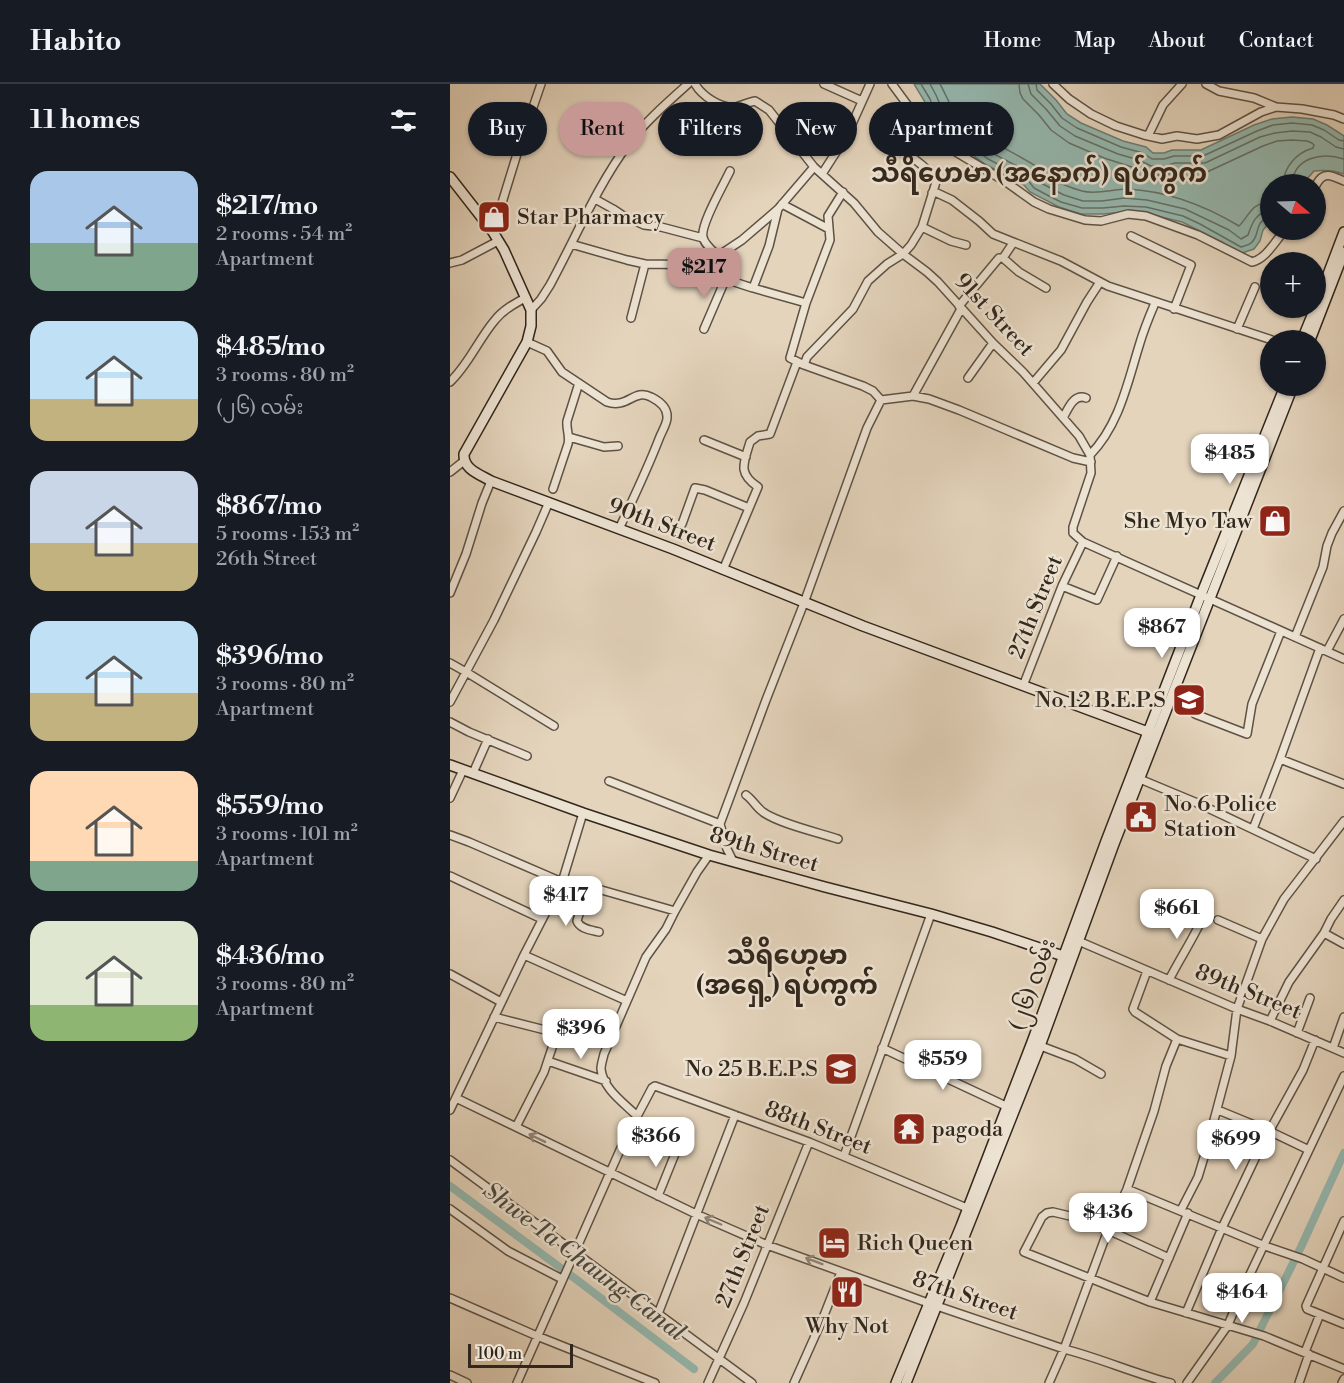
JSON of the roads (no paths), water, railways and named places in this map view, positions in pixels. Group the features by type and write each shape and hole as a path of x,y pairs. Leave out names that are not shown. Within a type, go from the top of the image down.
{"street":[{"path":"450,263 462,260 496,236 517,154 541,84"},
{"path":"531,310 550,285 610,170 631,141 688,84"},
{"name":"91st Street","path":"695,84 698,90 706,96 727,106 739,106 752,101 764,106 814,166 843,192 878,232 927,272 1033,383 1079,436 1090,458"},
{"path":"824,84 862,101"},
{"path":"822,174 841,145 870,84"},
{"path":"892,84 932,134 944,145 1006,182 1029,199 1049,209 1092,221 1128,214 1146,216 1198,235 1252,262 1262,258 1277,240"},
{"path":"1053,84 1074,103 1091,114 1116,126 1162,139 1177,136 1197,139 1219,135 1261,112 1276,107"},
{"path":"1148,136 1163,105 1182,84"},
{"path":"1206,84 1219,92 1254,98 1276,107 1302,109 1344,119"},
{"path":"723,570 758,487 748,480 743,470 750,442 758,436 770,434 800,363 853,309 868,281 886,264 903,254 922,227 936,182 934,176 909,156"},
{"path":"709,265 718,255 742,240 780,207 814,166"},
{"path":"703,238 711,210 730,171"},
{"path":"1326,176 1344,181"},
{"path":"450,177 496,236 531,310 531,326 527,342 468,446 464,454 464,462 450,472"},
{"path":"843,192 828,216 830,240 806,303 790,356 791,359 800,363 863,386 873,391 881,399"},
{"path":"932,193 952,200 993,234 1061,261 1120,291 1260,336"},
{"path":"595,199 644,225 703,238 718,255"},
{"path":"780,207 829,229"},
{"path":"753,288 780,207"},
{"path":"922,227 951,241 966,245"},
{"path":"1131,236 1191,265 1192,268 1174,309"},
{"path":"1326,289 1337,271 1343,236"},
{"path":"571,243 645,264 709,265 726,278 806,303"},
{"path":"1004,258 1013,243"},
{"path":"1314,330 1344,252"},
{"path":"913,396 960,307 999,258 1004,258"},
{"path":"1004,258 1018,272 1046,288"},
{"path":"631,318 645,264"},
{"path":"704,329 726,278"},
{"path":"1033,383 1061,350 1100,282"},
{"path":"1237,329 1255,287"},
{"path":"450,382 467,364 495,320 506,309 525,298"},
{"path":"1155,303 1122,403 1109,431 1090,458 1091,472 1073,530 1083,542 1344,659"},
{"path":"527,342 547,351 562,372 608,402 622,404 643,394 663,405 667,417 646,471 619,529"},
{"path":"968,378 993,343"},
{"path":"553,489 568,444 566,426 579,383"},
{"path":"881,399 913,396 929,399 1073,458 1090,458"},
{"path":"1063,418 1073,401 1082,396 1086,398"},
{"path":"1205,597 1281,396"},
{"path":"1260,456 1288,396"},
{"path":"733,861 720,824 804,603 867,428 881,399"},
{"path":"569,438 604,447 618,446"},
{"path":"704,440 746,457"},
{"name":"90th Street","path":"464,462 471,470 490,481 673,549 804,603 1152,733"},
{"path":"450,593 452,580 466,554 490,481"},
{"path":"682,524 692,493 697,487 749,508"},
{"path":"450,702 498,612 549,502"},
{"path":"1295,637 1323,567 1332,533 1344,511"},
{"name":"27th Street","path":"1023,686 1062,586 1083,542"},
{"path":"1062,586 1097,600 1117,556"},
{"name":"(၂၆) လမ်း","path":"896,1383 968,1229 1110,842 1205,597"},
{"path":"1253,829 1324,650 1344,619"},
{"path":"1195,714 1247,734 1252,704 1281,631"},
{"path":"450,663 554,726"},
{"path":"450,722 528,756"},
{"path":"450,798 488,739"},
{"path":"1280,759 1344,784"},
{"name":"89th Street","path":"450,765 709,855 931,914 1068,958"},
{"path":"1135,778 1195,802 1316,859"},
{"path":"609,781 720,824"},
{"path":"746,795 763,812 774,818 838,839"},
{"path":"450,1110 562,880 583,813"},
{"path":"1150,1302 1169,1258 1205,1154 1231,1056 1237,1009 1262,939 1284,900 1344,821"},
{"path":"450,836 562,880 675,911"},
{"path":"518,1383 564,1275 638,1116 612,1092 601,1070 604,1054 646,957 666,929 709,855"},
{"path":"450,876 542,919"},
{"path":"556,892 580,899 582,904 577,924 599,932"},
{"path":"1270,1021 1289,982 1344,900"},
{"path":"1169,980 1206,910"},
{"path":"844,1156 931,914"},
{"path":"1218,920 1262,939"},
{"path":"1324,933 1344,944"},
{"name":"89th Street","path":"1075,939 1344,1053"},
{"path":"524,955 627,1001"},
{"path":"1147,971 1134,1011 1178,1039 1231,1056"},
{"path":"450,974 501,1002"},
{"path":"1297,1033 1310,998"},
{"path":"494,1017 557,1033 548,1062 516,1127"},
{"path":"1333,1048 1344,1017"},
{"path":"1049,1383 1064,1350 1108,1230 1128,1189 1154,1112 1166,1066 1178,1039"},
{"path":"1185,1313 1222,1228 1269,1131 1303,1070 1315,1040"},
{"path":"1036,1044 1075,1059 1101,1074"},
{"path":"882,1048 1011,1109"},
{"path":"548,1062 606,1081"},
{"path":"1186,1383 1228,1324 1344,1076"},
{"name":"88th Street","path":"638,1116 655,1086 809,1142 967,1208"},
{"name":"87th Street","path":"456,1098 696,1214 767,1245 932,1305 1064,1350 1171,1383"},
{"name":"(၂၆) လမ်း","path":"906,1383 967,1208 1011,1109"},
{"path":"1218,1110 1309,1150"},
{"path":"658,1314 735,1115"},
{"name":"27th Street","path":"710,1380 809,1142"},
{"path":"658,1196 677,1149"},
{"path":"450,1161 752,1383"},
{"path":"1128,1189 1264,1246 1303,1259 1344,1278"},
{"path":"450,1209 508,1251 564,1275"},
{"path":"1169,1258 1108,1230 1074,1217 1049,1212 1042,1217 1024,1252 1150,1302 1253,1332 1344,1368"},
{"path":"1344,1221 1341,1236 1322,1269 1306,1306 1307,1309 1344,1324"},
{"path":"794,1383 841,1272"},
{"path":"450,1298 537,1336 656,1383"},
{"path":"1299,1383 1320,1314"},
{"path":"450,1375 467,1383"},
{"path":"1142,1383 1148,1377"},
{"path":"1342,1383 1344,1379"}],"water":[{"path":"914,84 1040,84 1067,114 1081,123 1123,141 1146,147 1153,153 1172,150 1201,150 1272,119 1292,117 1313,119 1344,136 1344,174 1314,171 1311,174 1260,174 1260,240 1254,249 1242,253 1234,251 1222,242 1182,222 1145,213 1081,214 1059,207 985,164 974,156 1014,156 1014,102 925,102"}],"waterway":[{"path":"1215,1383 1253,1344 1344,1153"},
{"name":"Shwe Ta Chaung Canal","path":"450,1186 694,1369"}],"place":[{"name":"Star Pharmacy","path":"494,217"},
{"name":"She Myo Taw","path":"1275,521"},
{"name":"No 12 B.E.P.S","path":"1189,700"},
{"name":"No 6 Police Station","path":"1141,817"},
{"name":"No 25 B.E.P.S","path":"841,1069"},
{"name":"pagoda","path":"909,1129"},
{"name":"Rich Queen","path":"834,1243"},
{"name":"Why Not","path":"847,1292"}],"district":[{"name":"သီရိဟေမာ (အနောက်) ရပ်ကွက်","path":"1039,174"},
{"name":"သီရိဟေမာ (အရှေ့) ရပ်ကွက်","path":"787,971"}]}
